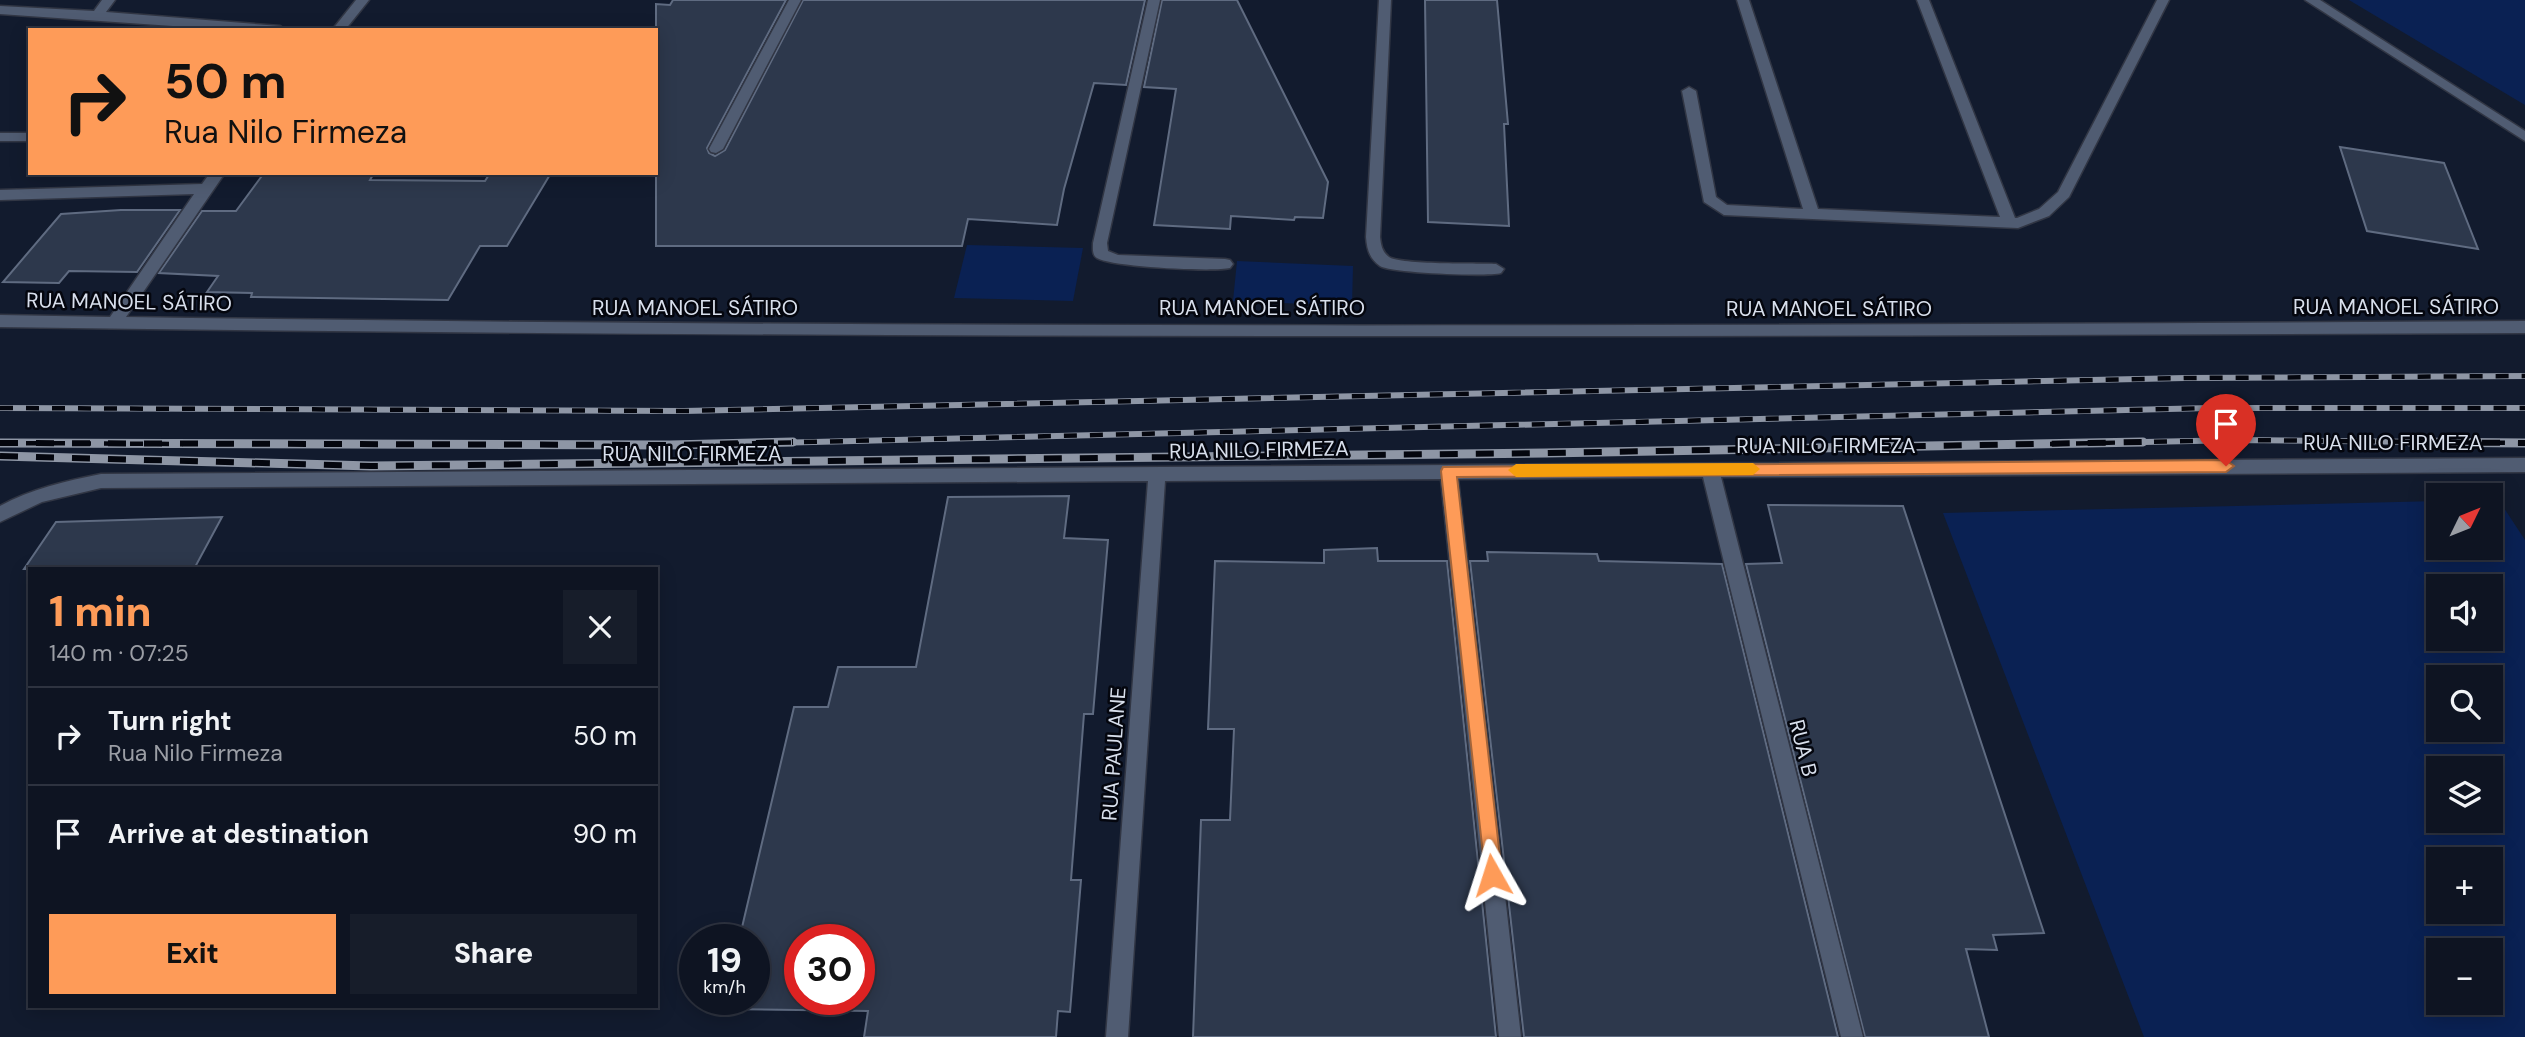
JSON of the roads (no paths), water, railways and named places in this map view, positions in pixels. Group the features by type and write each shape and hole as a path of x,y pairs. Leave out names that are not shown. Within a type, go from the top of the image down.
{"street":[{"path":"96,15 109,0"},
{"path":"340,28 363,0"},
{"path":"716,149 795,0"},
{"path":"1154,0 1100,243 1101,254 1117,260 1225,264"},
{"path":"1385,0 1373,237 1375,252 1387,263 1406,266 1496,269"},
{"path":"1743,0 1812,214"},
{"path":"1923,0 2009,222"},
{"path":"1689,92 1710,198 1714,205 1724,210 2009,222 2039,217 2057,205 2163,0"},
{"path":"2311,0 2525,137"},
{"path":"0,10 255,28"},
{"path":"0,137 28,137"},
{"path":"115,322 216,175"},
{"path":"0,195 205,188"},
{"name":"RUA MANOEL SÁTIRO","path":"0,321 615,329 1819,331 2525,327"},
{"name":"RUA NILO FIRMEZA","path":"0,515 15,505 60,488 102,481 2525,465"},
{"name":"RUA B","path":"1710,469 1852,1037"},
{"path":"1448,471 1510,1037"},
{"name":"RUA PAULANE","path":"1117,1037 1157,474"}],"railway":[{"path":"0,408 684,411 2185,378 2525,376"},
{"path":"726,444 2210,408 2525,408"},
{"path":"2050,444 2239,440 2525,443 2410,442"},
{"path":"183,444 0,443 670,445 793,442"},
{"path":"0,456 371,466 1546,453 2143,442"}]}
